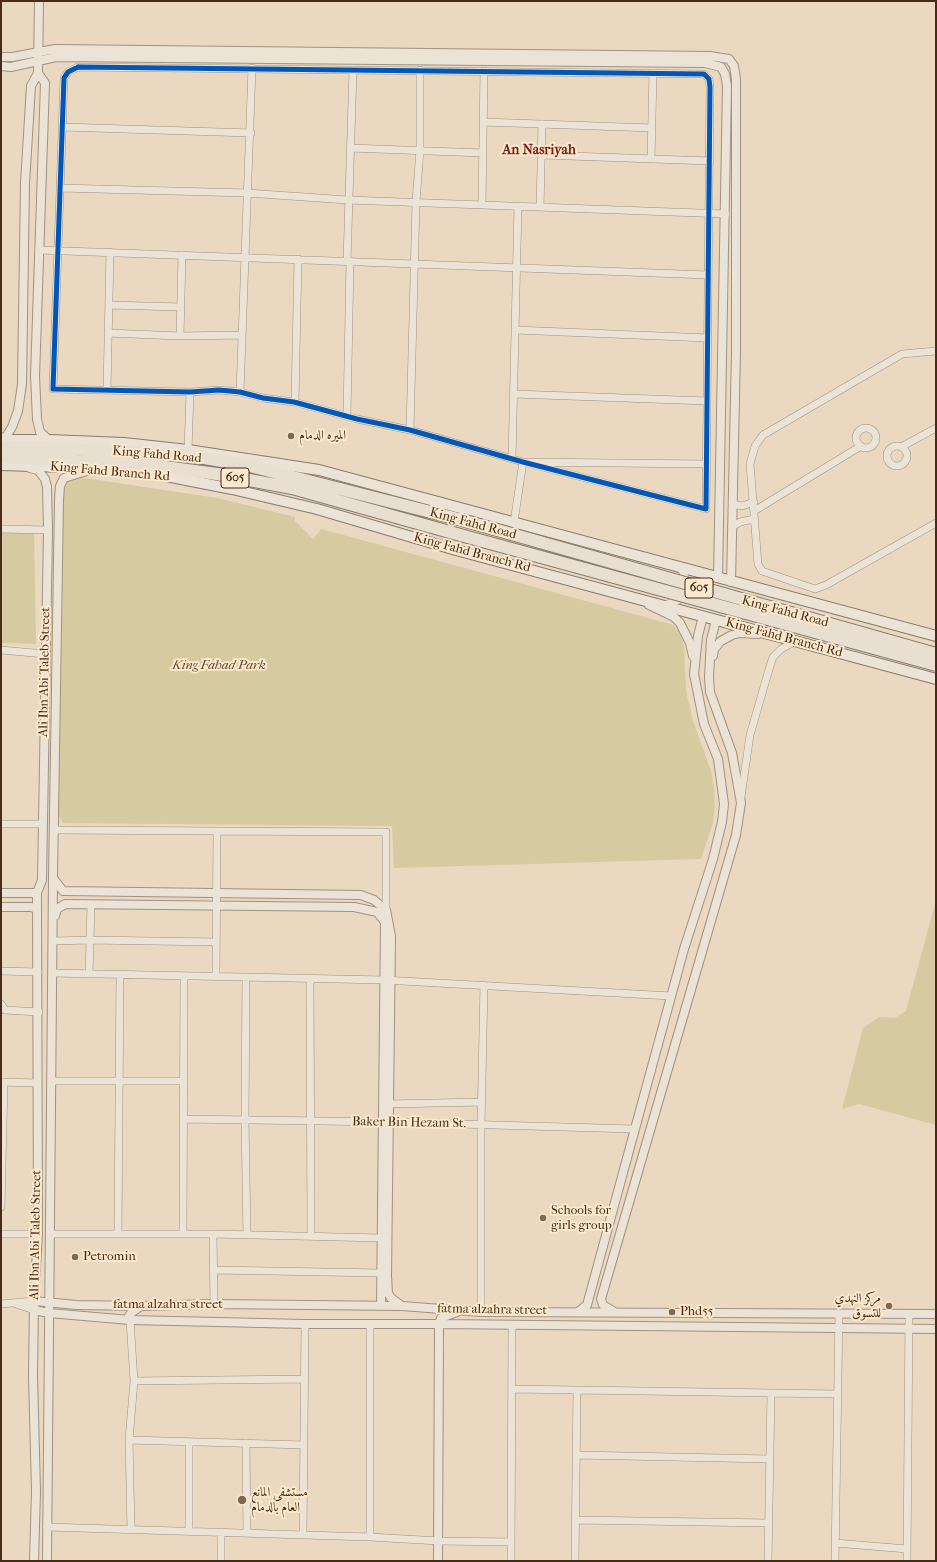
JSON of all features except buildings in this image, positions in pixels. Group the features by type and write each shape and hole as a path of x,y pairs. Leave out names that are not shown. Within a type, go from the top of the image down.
{"highway":[{"name":"King Fahd Road","path":"1,447 114,451 192,456 246,465 462,520 936,654"},
{"path":"114,451 188,450 256,461 329,485"},
{"name":"King Fahd Road","path":"1,457 150,465 292,488 936,665"},
{"path":"151,473 292,488"}],"main road":[{"name":"King Fahd Branch Rd","path":"1,439 124,443 188,450 319,470 936,636"},
{"name":"King Fahd Branch Rd","path":"1,465 96,468 151,473 317,509 456,550 936,679"},
{"path":"703,616 718,578"},
{"path":"716,620 731,582"}],"street":[{"path":"1,439 6,437 12,427 18,411 22,384 25,183 31,86 38,73 39,1"},
{"path":"1,57 12,57 38,52 63,50 686,55 720,56 729,59 734,66 736,79 736,350 731,582"},
{"path":"1,66 11,67 56,58 713,64 721,67 727,80 726,214 718,578"},
{"path":"78,67 252,68 704,74 709,79 710,161 706,509 523,462 410,430 347,416 295,402 240,392 219,390 190,392 53,389 64,78 68,72 78,67"},
{"path":"240,392 246,193 251,133 252,68"},
{"path":"347,416 348,200 353,70"},
{"path":"410,430 416,202 420,150 420,70"},
{"path":"482,205 484,71"},
{"path":"38,73 45,84 35,376 37,419 40,432 49,440"},
{"path":"651,159 653,73"},
{"path":"484,122 652,128"},
{"path":"540,207 542,124"},
{"path":"62,127 251,133"},
{"path":"350,148 483,153"},
{"path":"542,155 710,161"},
{"path":"60,188 246,193 348,200 726,214"},
{"path":"512,459 518,206"},
{"path":"39,250 708,275"},
{"path":"107,390 110,252"},
{"path":"180,336 182,255"},
{"path":"295,402 298,259"},
{"path":"109,305 181,307"},
{"path":"515,330 708,338"},
{"path":"108,333 180,336 242,334"},
{"path":"936,352 902,354 763,435 755,446 750,464 758,564 762,572 815,589 826,585 936,523"},
{"path":"188,450 190,392"},
{"path":"514,394 707,401"},
{"path":"901,447 936,428"},
{"path":"732,526 754,515 861,446"},
{"path":"523,462 706,464"},
{"path":"514,522 523,462"},
{"name":"Ali Ibn Abi Taleb Street","path":"22,466 38,470 42,474 46,483 48,530 42,880 37,893 38,1234 34,1306 34,1561"},
{"name":"Ali Ibn Abi Taleb Street","path":"47,1561 48,1302 53,1081 53,877 59,494 60,486 64,478 96,468"},
{"path":"47,495 50,483 53,482 58,483 59,494"},
{"path":"733,504 742,506 754,502"},
{"path":"1,529 48,530"},
{"path":"664,605 679,600 684,590 685,577 681,568"},
{"path":"578,1312 587,1305 684,949 713,859 722,822 724,804 718,760 704,724 694,674 690,642 680,623 674,617 630,596"},
{"path":"694,674 698,636 703,616"},
{"path":"716,620 711,640 709,677 710,692 732,753 741,803"},
{"path":"709,677 714,649 721,641 739,633 771,635"},
{"path":"614,1312 604,1306 601,1299 736,834 750,735 773,657 781,649 796,642"},
{"path":"1,650 45,654"},
{"path":"1,824 42,824"},
{"path":"54,830 386,832 386,910 391,936 387,980 387,1282 388,1293 391,1298 402,1306"},
{"path":"216,976 218,894 217,831"},
{"path":"53,877 63,891 361,895 374,900 386,910"},
{"path":"1,893 37,893"},
{"path":"54,919 57,909 65,904 354,907 377,912 385,922 389,1104 386,1122 381,1238 381,1306"},
{"path":"89,974 91,905"},
{"path":"1,907 31,907 37,909"},
{"path":"54,941 89,940 216,942"},
{"path":"1,971 38,972"},
{"path":"53,973 387,980 671,996"},
{"path":"118,1234 120,974"},
{"path":"183,1234 184,976"},
{"path":"246,977 245,1120 247,1235"},
{"path":"310,978 311,1236"},
{"path":"481,1312 481,1125 484,986"},
{"path":"1,1004 5,1010 38,1012"},
{"path":"53,1081 183,1081"},
{"path":"1,1207 2,1082 37,1083"},
{"path":"389,1104 482,1102"},
{"name":"Baker Bin Hezam St.","path":"183,1119 386,1122 634,1129"},
{"path":"1,1234 38,1234"},
{"path":"50,1234 213,1234 381,1238"},
{"path":"213,1234 214,1304"},
{"path":"214,1270 381,1273"},
{"name":"fatma alzahra street","path":"34,1306 48,1302 141,1306 214,1304 402,1306 481,1312 839,1312 936,1314"},
{"path":"1,1304 34,1306 49,1313 130,1320 305,1324 936,1329"},
{"path":"131,1529 129,1440 134,1381 129,1316 141,1306"},
{"path":"438,1561 439,1324 441,1318 462,1311"},
{"path":"835,1561 839,1312"},
{"path":"907,1561 910,1314"},
{"path":"303,1534 305,1324"},
{"path":"370,1324 370,1536"},
{"path":"511,1561 512,1326"},
{"path":"134,1381 304,1379"},
{"path":"512,1389 838,1394"},
{"path":"575,1561 577,1390"},
{"path":"768,1561 771,1393"},
{"path":"129,1440 304,1445"},
{"path":"189,1442 189,1531"},
{"path":"246,1444 247,1533"},
{"path":"576,1455 770,1459"},
{"path":"575,1520 769,1523"},
{"path":"47,1527 370,1536 438,1541 511,1542"},
{"path":"221,1532 221,1561"},
{"path":"835,1544 907,1548"}],"green space":[{"name":"King Fahad Park","path":"78,477 217,498 295,517 295,521 313,539 321,529 674,625 681,636 684,647 686,691 693,721 711,771 714,787 715,807 713,823 701,859 394,868 392,826 63,823 58,815 62,486 64,482"},
{"path":"1,533 34,533 36,644 1,643"},
{"path":"936,900 936,1125 859,1104 842,1109 863,1028 879,1017 895,1018 906,1011"}],"cycle path":[{"path":"78,67 704,74 709,79 710,87 706,509 523,462 410,430 357,419 294,402 263,398 240,392 219,390 190,392 53,389 64,78 68,72 78,67"}],"place":[{"name":"الميره الدمام","path":"291,436"},
{"name":"Schools for girls group","path":"543,1218"},
{"name":"Petromin","path":"75,1257"},
{"name":"مركز النهدي للتسوق","path":"889,1306"},
{"name":"Phd55","path":"672,1312"},
{"name":"مستشفى المانع العام بالدمام","path":"242,1500"}],"district":[{"name":"An Nasriyah","path":"539,151"}]}
